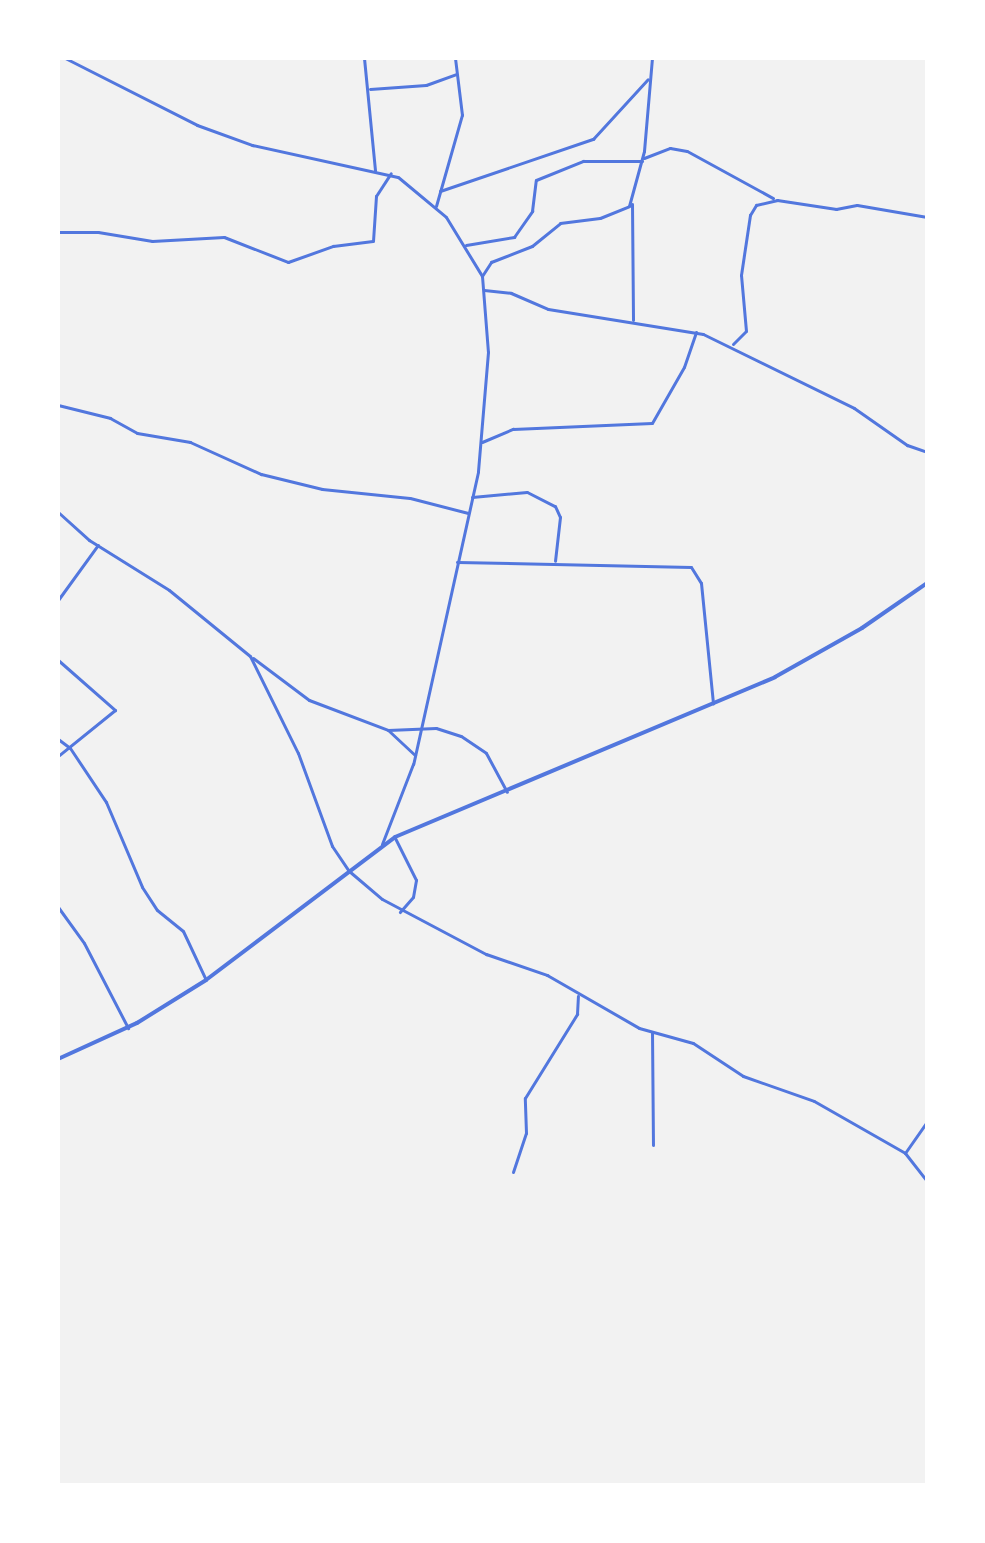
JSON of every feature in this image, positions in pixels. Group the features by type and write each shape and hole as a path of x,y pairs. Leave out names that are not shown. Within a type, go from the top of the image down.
{"street":[{"path":"65,58 169,115 219,133 391,173 436,206 466,245 482,276 488,352 482,442 415,755 382,844"},
{"path":"364,58 375,170"},
{"path":"436,206 462,121 455,58"},
{"path":"633,320 631,202 642,159 652,58"},
{"path":"369,89 426,85 456,74"},
{"path":"440,191 593,139 648,79"},
{"path":"466,245 514,237 532,211 536,180 583,161 642,159 670,148 687,151 777,200 807,208 857,205 927,217"},
{"path":"58,232 98,232 152,241 224,237 288,262 333,246 373,241 376,196 391,173"},
{"path":"731,346 746,331 741,275 751,210 777,200"},
{"path":"482,276 491,262 532,246 560,223 611,216 631,202"},
{"path":"484,290 511,293 548,309 696,332 731,346 927,452"},
{"path":"482,442 509,430 652,423 684,367 696,332"},
{"path":"58,405 110,418 137,433 190,442 261,474 322,489 410,498 468,513"},
{"path":"472,497 527,492 555,506 560,517 555,561"},
{"path":"58,512 98,545 169,590 250,656 278,672 309,700 388,730 415,755"},
{"path":"58,600 98,545"},
{"path":"457,562 555,561 695,569 708,637 713,704"},
{"path":"58,1059 128,1028 206,980 382,844 804,663 927,583"},
{"path":"250,656 298,753 332,846 349,871 400,912 486,954 539,971 578,996 652,1032 693,1043 743,1076 814,1101 905,1153 927,1181"},
{"path":"58,660 115,710 58,756"},
{"path":"388,730 421,726 447,730 481,749 507,792"},
{"path":"58,739 70,748 106,802 142,887 157,910 183,931 206,980"},
{"path":"395,837 416,880 413,897 400,912"},
{"path":"58,907 97,966 128,1028"},
{"path":"513,1172 526,1133 525,1098 577,1014 578,996"},
{"path":"652,1032 653,1145"},
{"path":"905,1153 927,1122"}]}
